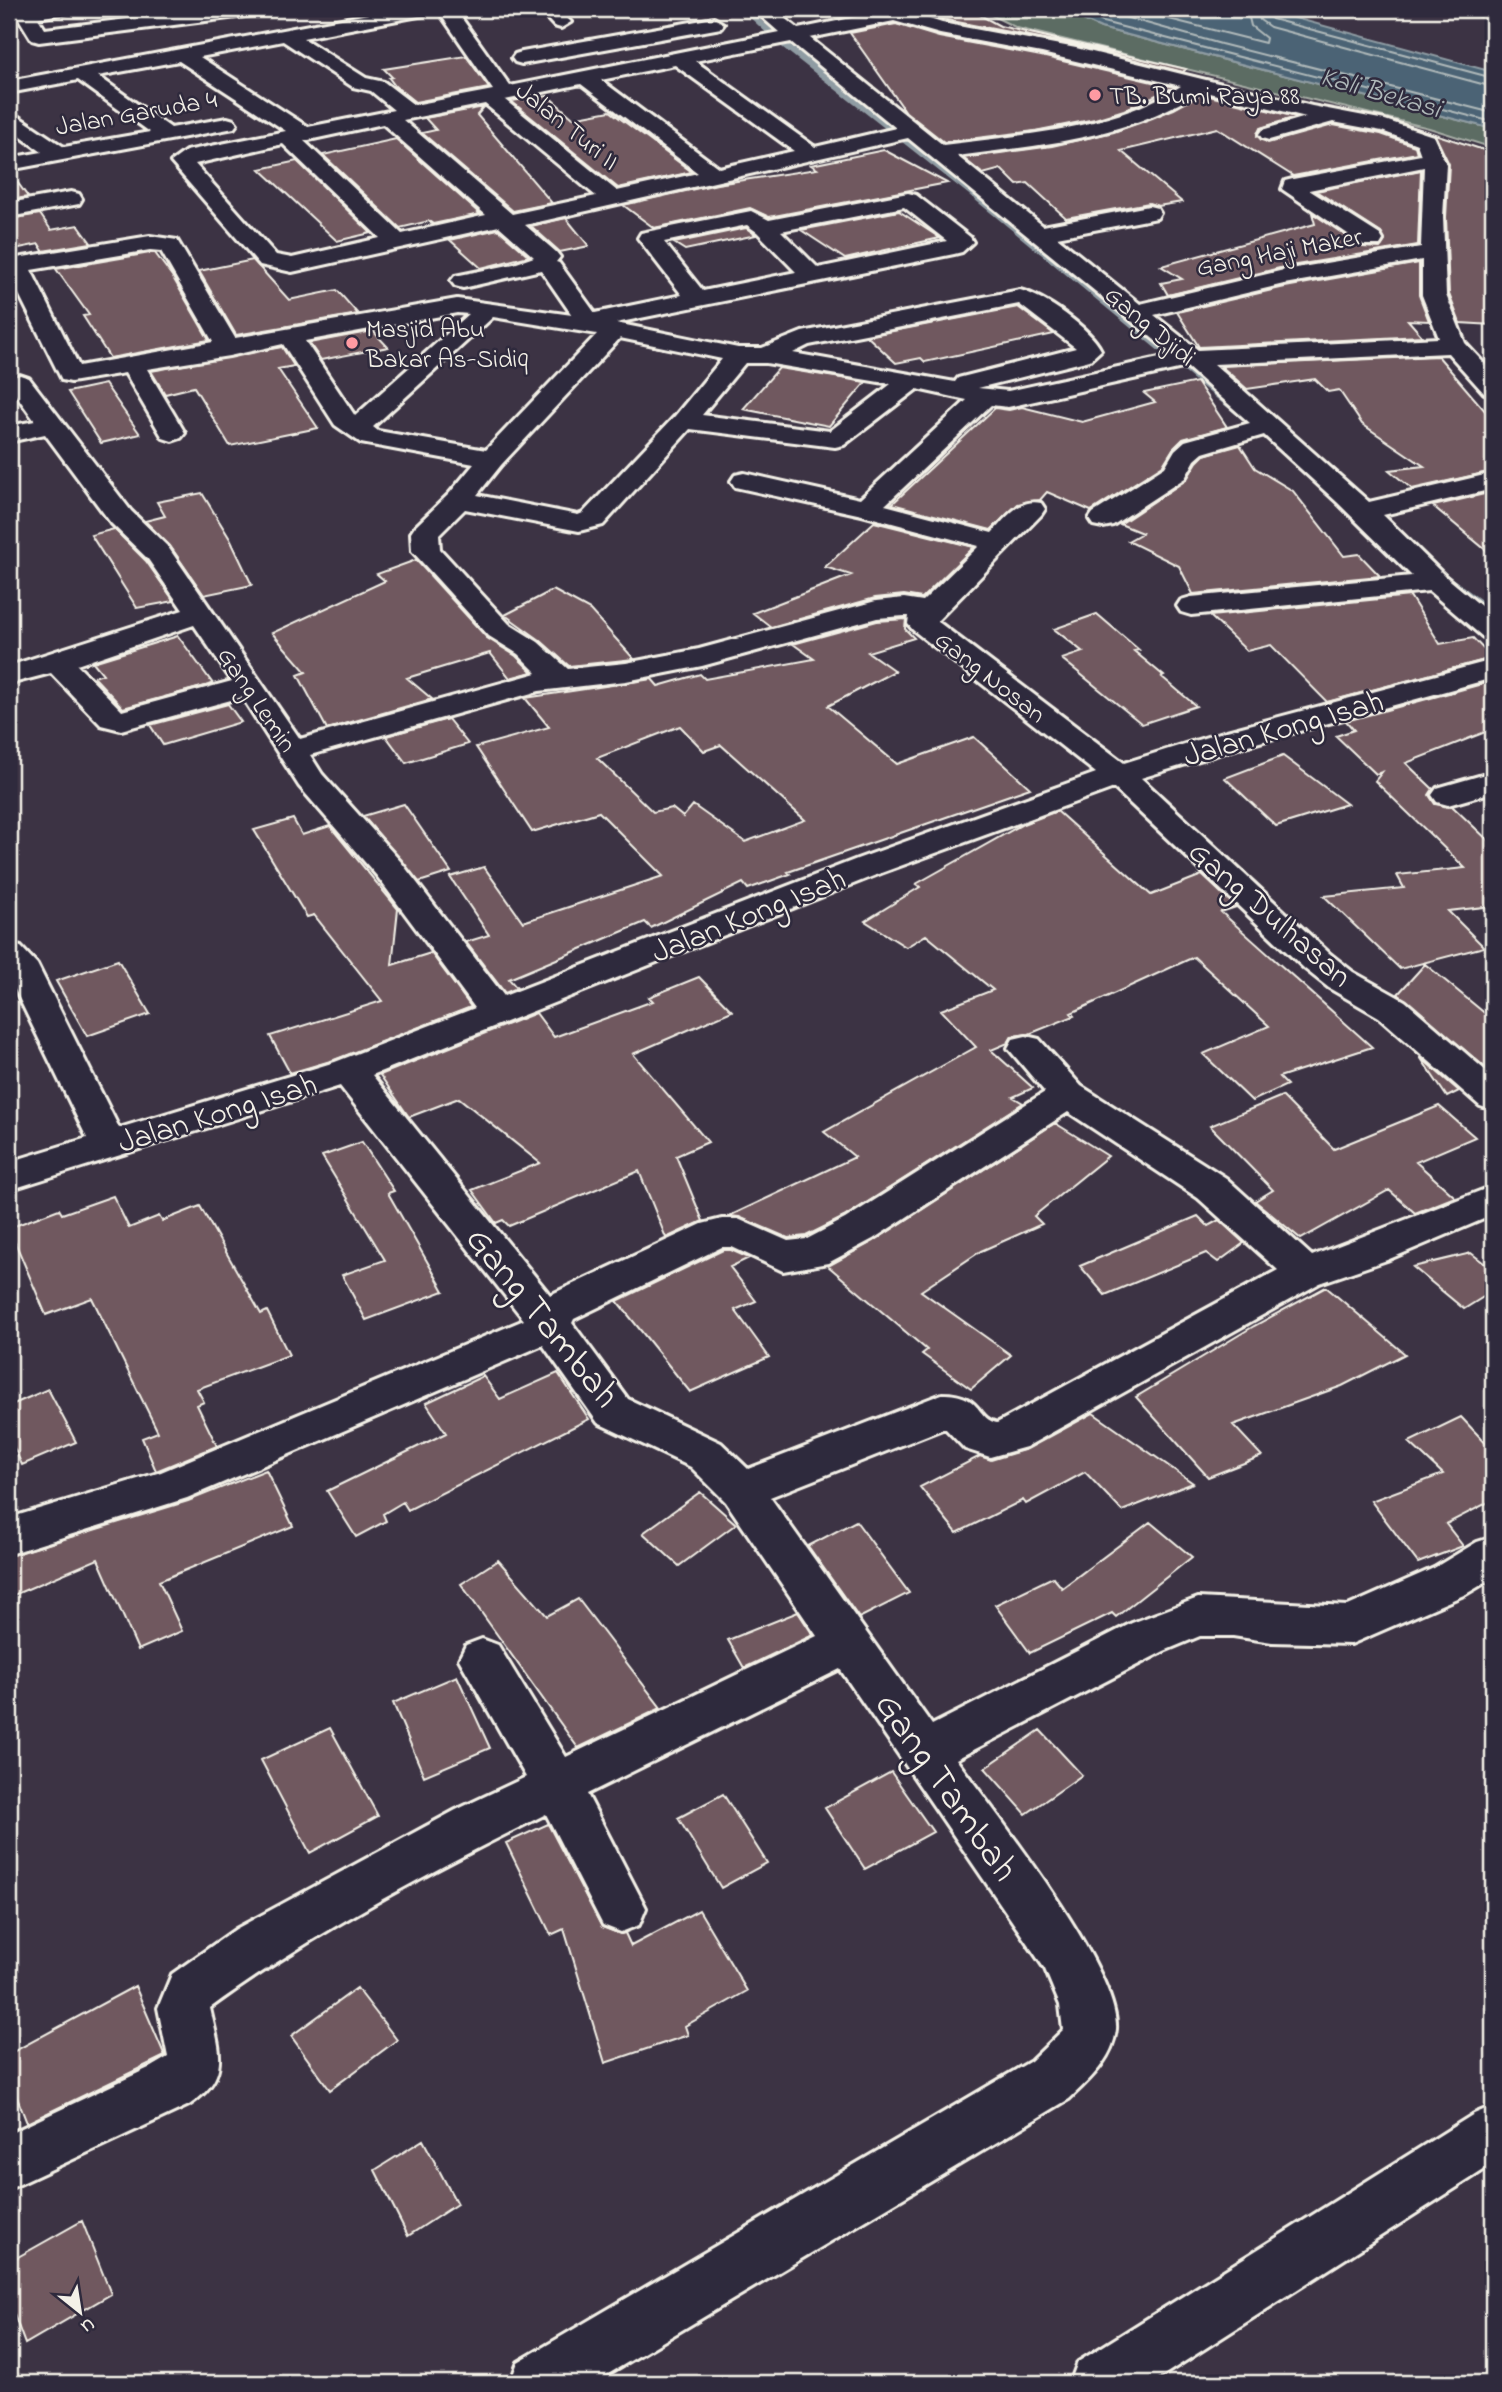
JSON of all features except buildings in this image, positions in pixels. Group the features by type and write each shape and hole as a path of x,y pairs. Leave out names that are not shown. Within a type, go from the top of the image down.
{"street":[{"path":"60,9 26,15 38,36 253,9"},
{"path":"69,9 89,30"},
{"path":"9,87 64,71 183,55 424,9"},
{"name":"Jalan Turi II","path":"446,9 497,95 612,198"},
{"name":"Gang Djidi","path":"762,9 1192,358 1363,512 1435,582 1493,631"},
{"path":"1480,9 1493,12"},
{"path":"913,131 292,265 268,260 182,165 184,160 194,156 794,36 888,12 940,29 1041,47 1419,136 1429,143 1433,159 1434,295 1454,345 1493,388"},
{"path":"647,17 666,32"},
{"path":"348,24 361,46"},
{"path":"522,58 714,24"},
{"path":"286,35 360,82 376,77 411,113"},
{"path":"183,55 273,115 297,136 396,242"},
{"path":"678,58 811,154"},
{"path":"64,71 169,136"},
{"path":"585,78 715,175"},
{"path":"941,152 1040,139 1107,125 1162,107 1198,84"},
{"name":"Jalan Garuda 4","path":"9,164 273,115"},
{"path":"1269,134 1330,116"},
{"path":"388,118 549,259 463,281"},
{"path":"9,119 61,155"},
{"path":"1372,240 1293,189 1293,186 1433,159"},
{"path":"9,210 71,200"},
{"path":"560,678 528,648 499,630 426,551 425,533 459,500 597,325 696,298 954,247 962,242 908,200 765,227"},
{"path":"1041,233 1149,213"},
{"path":"696,298 649,238 751,218 765,227 813,276"},
{"path":"71,375 13,266 150,243 169,245 229,349"},
{"name":"Gang Haji Maker","path":"1137,312 1226,287 1290,273 1433,252"},
{"path":"551,268 597,325"},
{"path":"766,356 802,339 1020,297 1030,300 1086,344 1089,350 1081,355 946,388"},
{"path":"14,378 71,375 133,366 457,306 597,325 738,355 766,356 912,380 985,397 1024,397 1192,358 1454,345"},
{"path":"356,429 488,309"},
{"path":"290,337 344,420 356,429 370,437 492,459"},
{"path":"459,500 579,523 589,521 596,517 684,421 738,355"},
{"path":"133,366 172,433"},
{"name":"Gang Lemin","path":"14,378 121,517 158,552 294,750 310,779 389,869 498,1013"},
{"path":"684,421 835,439 912,380"},
{"path":"866,508 985,397"},
{"path":"9,434 51,425"},
{"path":"1103,519 1176,472 1184,456 1194,447 1268,426"},
{"path":"744,481 866,508 999,542"},
{"path":"1363,512 1493,481"},
{"name":"Gang Nosan","path":"1031,509 922,619 923,624 1119,775"},
{"path":"1191,606 1435,582"},
{"path":"294,750 560,678 626,672 689,659 876,610 905,607 930,611"},
{"path":"9,675 57,662 200,614"},
{"path":"57,662 112,719 121,721 250,685"},
{"name":"Jalan Kong Isah","path":"9,1176 348,1071 869,866 1119,775 1234,740 1493,669"},
{"name":"Gang Dulhasan","path":"1119,775 1317,961 1341,980 1392,1009 1493,1097"},
{"path":"1448,795 1493,782"},
{"path":"9,955 20,964 109,1146"},
{"path":"1026,1048 1068,1095 1212,1188 1306,1273"},
{"name":"Gang Tambah","path":"348,1071 551,1325 613,1411 706,1455 741,1490 1063,1952 1087,2009 1089,2034 1074,2057 1051,2080 539,2383"},
{"path":"9,1536 172,1486 551,1325 558,1309 702,1238 738,1233 783,1256 814,1253 859,1230 1068,1095"},
{"path":"741,1490 942,1411 956,1412 985,1440 1005,1437 1037,1423 1306,1273 1373,1250 1493,1200"},
{"path":"924,1752 1148,1637 1198,1617 1234,1617 1272,1623 1351,1625 1450,1581 1493,1555"},
{"path":"9,2162 170,2086 187,2075 195,2061 184,2008 190,1992 254,1946 473,1826 849,1643"},
{"path":"482,1659 557,1786 621,1908"},
{"path":"1099,2383 1493,2133"}],"green space":[{"path":"979,9 1059,9 1101,28 1493,129 1493,148 1429,128 1017,28"}],"water":[{"name":"Kali Bekasi","path":"1059,9 1262,9 1493,72 1493,129 1101,28"}],"waterway":[{"path":"744,9 781,42 971,192 1253,424"},
{"path":"1431,565 1493,614"}],"place":[{"name":"TB. Bumi Raya 88","path":"1095,95"},
{"name":"Masjid Abu Bakar As-Sidiq","path":"352,343"}]}
